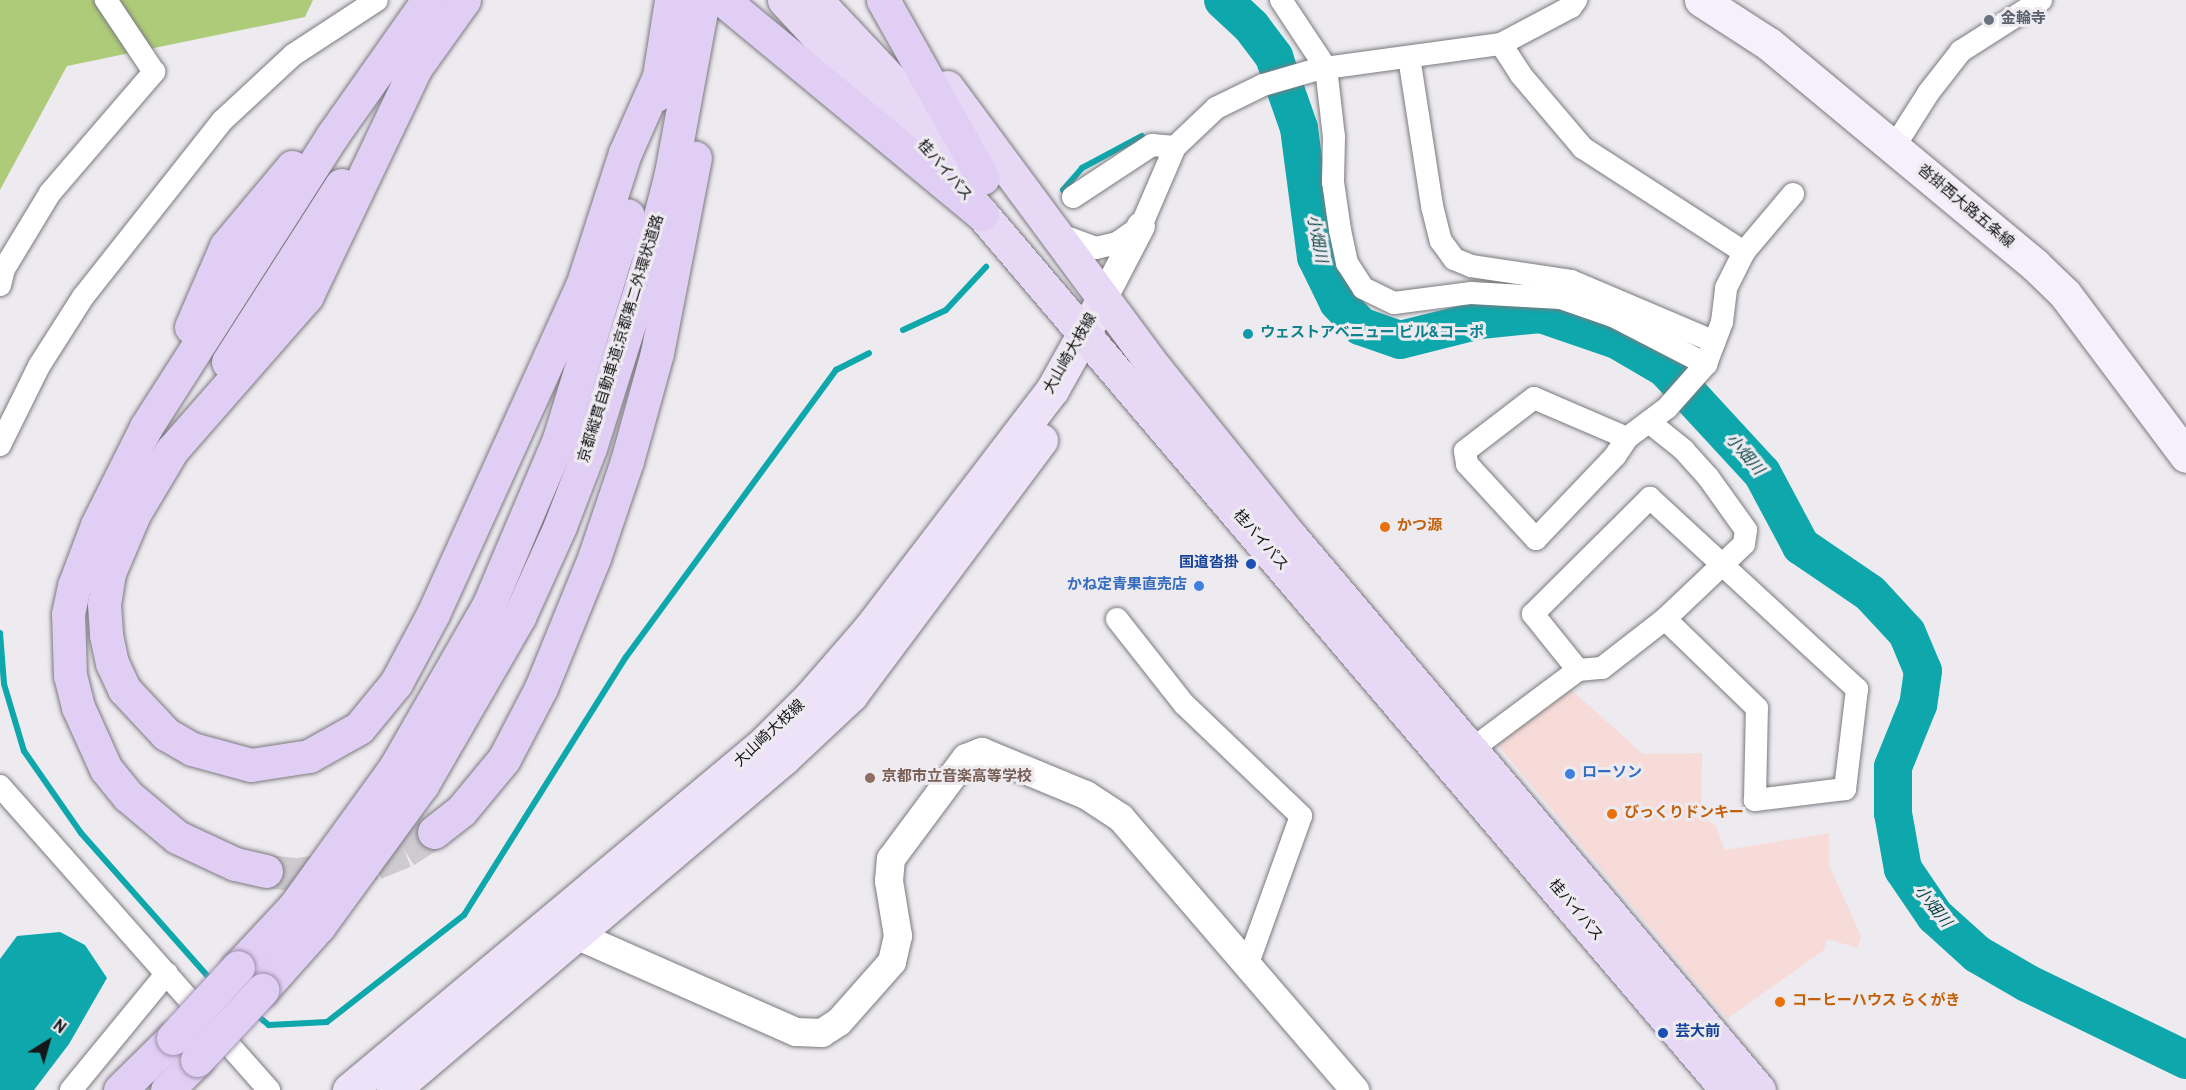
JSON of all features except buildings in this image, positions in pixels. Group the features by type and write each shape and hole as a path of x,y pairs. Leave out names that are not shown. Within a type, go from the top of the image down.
{"highway":[{"path":"465,0 416,67 307,296 172,450 134,514 109,573 104,604 106,635 124,689 166,734 221,760 250,765 279,763 335,744 379,706 423,634 582,286 625,153 685,80"},
{"name":"京都縦貫自動車道;京都第二外環状道路","path":"120,1090 173,1038 294,907 396,766 489,604 559,439 616,262 685,80 671,0"},
{"name":"京都縦貫自動車道;京都第二外環状道路","path":"167,1090 319,926 423,785 519,617 564,516 618,363 660,216 685,80 703,0"},
{"path":"434,832 461,811 504,759 541,688 597,549 657,353 685,217 685,80 711,0"},
{"path":"723,0 982,214"},
{"name":"桂バイパス","path":"784,0 892,112 982,214 1093,325 1292,538 1462,757"},
{"path":"816,0 992,172"},
{"path":"883,0 926,80 992,172 1093,325"},
{"name":"桂バイパス","path":"898,0 992,172 1052,231 1093,325 1462,757 1732,1085"},
{"path":"266,871 206,853 152,819 106,769 78,707 67,646 74,585 97,525 146,427 332,136 422,9"}],"main road":[{"name":"沓掛西大路五条線","path":"1701,0 1769,44 1894,147 2065,294 2186,456"},
{"name":"大山崎大枝線","path":"349,1090 569,925 784,758 851,694 1069,403 1093,325"},
{"name":"大山崎大枝線","path":"393,1090 569,925"}],"street":[{"path":"0,285 4,269 50,193 154,72 106,0"},
{"path":"0,445 39,366 83,297 222,121 251,90 293,55 377,0"},
{"path":"1281,0 1322,69 1334,137 1333,182 1340,230 1347,263 1363,288 1394,303 1471,293 1561,298 1613,316 1703,368"},
{"path":"1093,325 1141,226 1175,147 1216,108 1263,85 1322,69 1501,44 1571,7 1576,0"},
{"path":"1894,147 1929,92 1961,51 2041,0"},
{"path":"1501,44 1521,75 1583,148 1744,252"},
{"path":"1409,57 1432,206 1441,241 1454,259 1471,266 1570,281 1715,342"},
{"path":"1072,197 1152,145 1175,147"},
{"path":"1627,438 1534,398 1465,451 1467,464 1536,539 1615,456 1627,438 1658,415 1703,368 1722,322 1726,288 1744,252 1792,194"},
{"path":"1052,231 1081,245 1096,248 1117,243 1141,226"},
{"path":"1462,757 1578,670 1602,668 1665,619 1744,544 1746,530 1658,415"},
{"path":"1578,670 1533,614 1650,498 1857,689 1845,789 1755,800 1757,708 1665,619"},
{"path":"1117,619 1184,704 1301,816 1248,966"},
{"path":"569,925 796,1032 822,1033 839,1022 892,962 898,936 889,881 891,860 966,758 982,752 1086,795 1121,818 1355,1090"},
{"path":"0,786 269,1090"},
{"path":"71,1090 167,973"}],"shaded area":[{"path":"1567,686 1643,754 1702,753 1701,817 1716,826 1725,850 1829,833 1829,865 1861,936 1858,948 1827,939 1824,950 1727,1019 1495,742"}],"green space":[{"path":"0,0 313,0 305,17 67,66 0,190"}],"water":[{"path":"60,932 85,945 107,978 69,1044 34,1090 0,1090 0,959 17,936"}],"waterway":[{"name":"小畑川","path":"1223,0 1251,26 1274,57 1299,128 1316,257 1338,302 1360,326 1400,340 1480,320 1541,314 1617,340 1665,368 1762,473 1801,546 1870,593 1907,633 1923,671 1918,705 1893,767 1893,813 1903,869 1935,916 1977,954 2027,983 2186,1060"},
{"path":"1063,190 1082,168 1142,136"},
{"path":"903,330 946,310 986,267"},
{"path":"254,1013 269,1025 327,1022 464,915 626,657 836,370 869,353"},
{"path":"0,633 4,684 24,751 81,833 212,981"}],"tunnel":[{"path":"266,871 297,874 375,863 405,851 434,832"}],"place":[{"name":"金輪寺","path":"1989,20"},
{"name":"ウェストアベニュー ビル&コーポ","path":"1248,334"},
{"name":"かつ源","path":"1385,527"},
{"name":"国道沓掛","path":"1251,564"},
{"name":"かね定青果直売店","path":"1199,586"},
{"name":"ローソン","path":"1570,774"},
{"name":"京都市立音楽高等学校","path":"870,778"},
{"name":"びっくりドンキー","path":"1612,814"},
{"name":"コーヒーハウス らくがき","path":"1780,1002"},
{"name":"芸大前","path":"1663,1033"}]}
